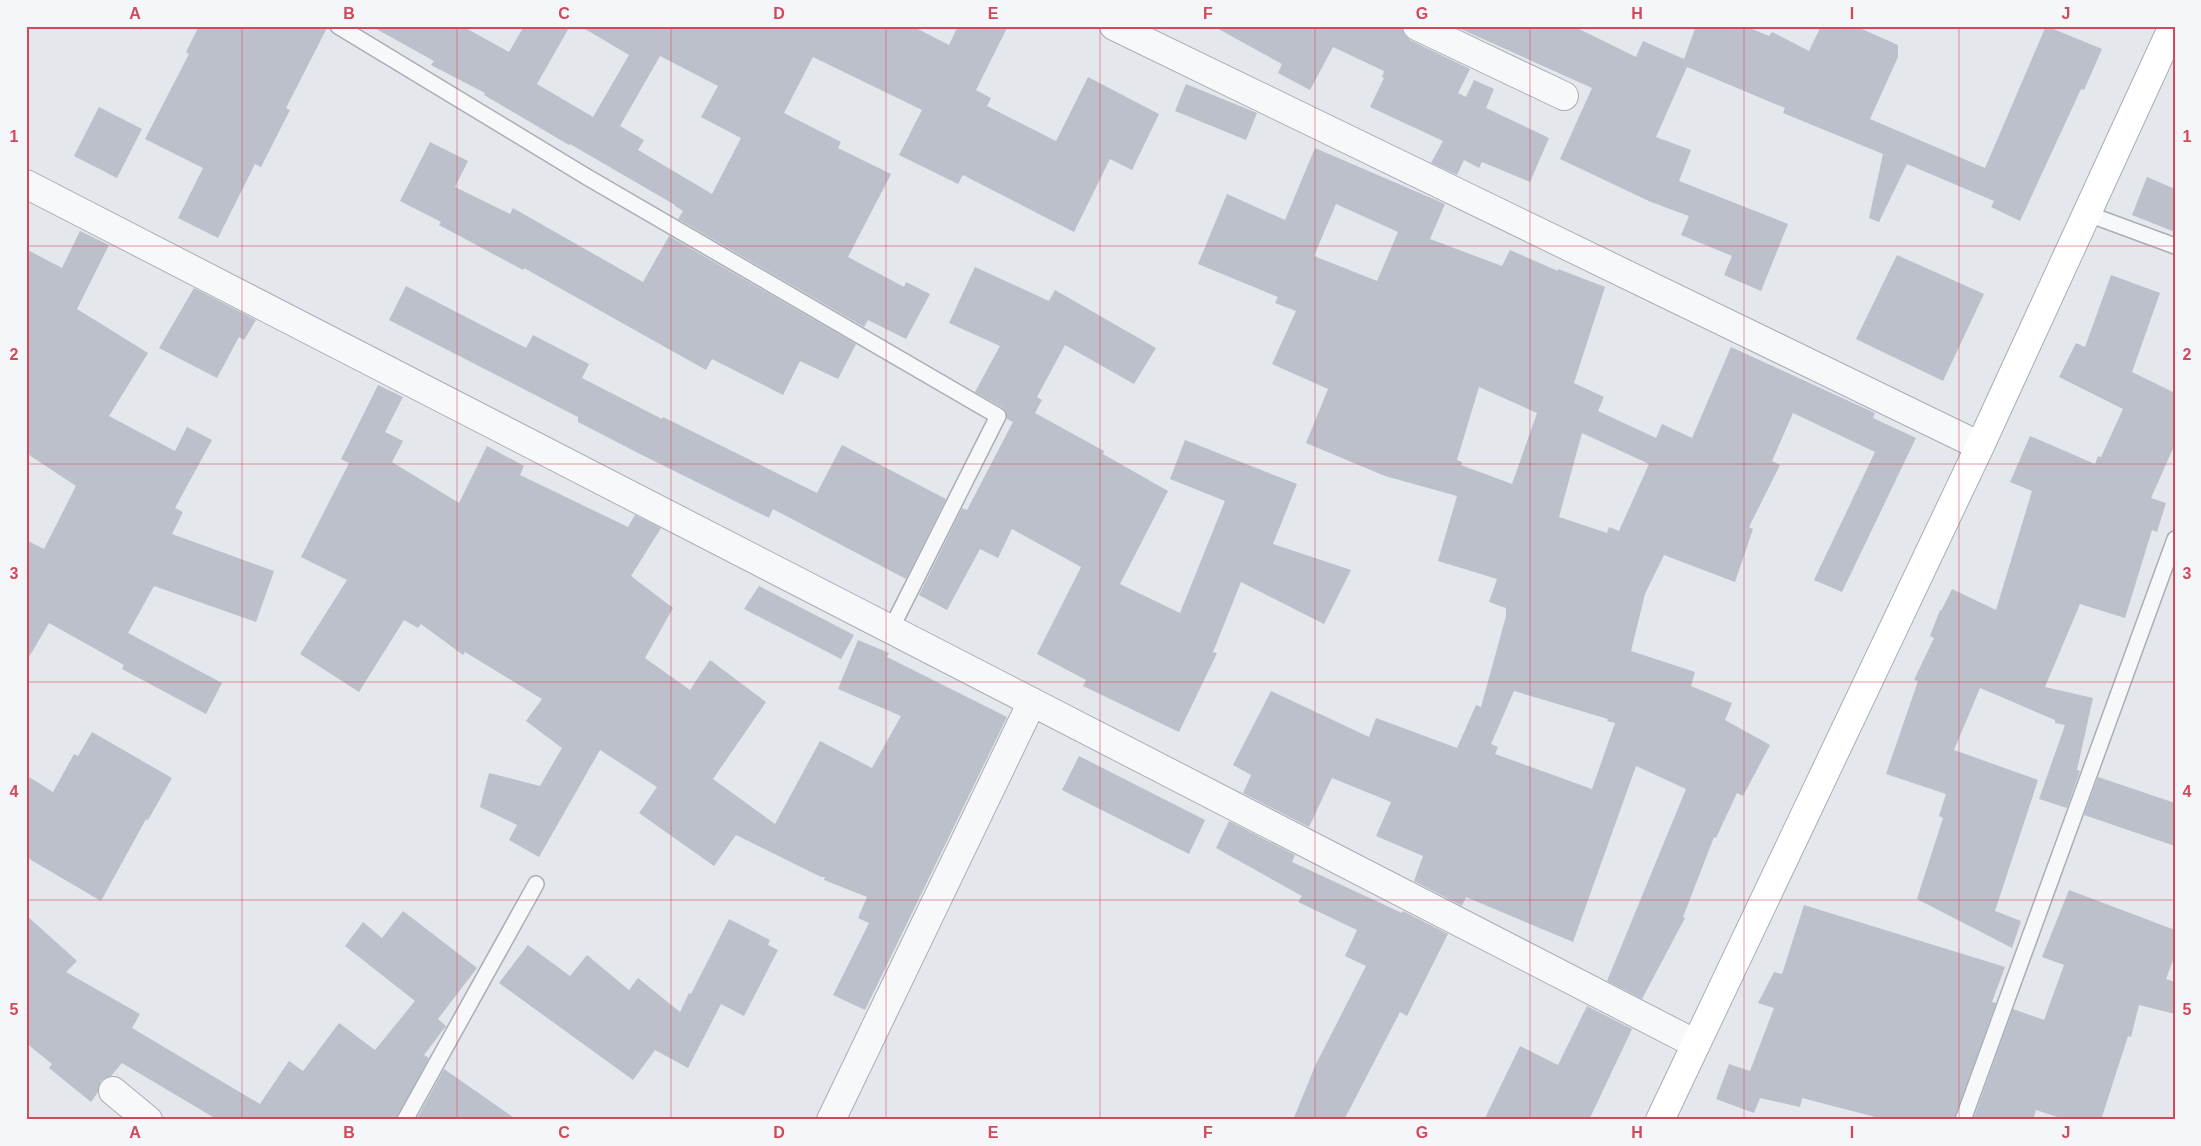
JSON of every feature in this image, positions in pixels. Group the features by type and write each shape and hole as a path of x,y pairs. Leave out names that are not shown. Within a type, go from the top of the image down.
{"street":[{"path":"1114,26 1980,446"},
{"path":"1417,26 1564,96"},
{"path":"1660,1120 1980,446 2173,26"},
{"path":"26,184 1696,1044"},
{"path":"831,1120 1032,702"},
{"path":"113,1091 148,1120"}],"lane":[{"path":"338,26 587,177 998,416 891,629"},
{"path":"2088,214 2175,246"},
{"path":"1963,1120 2175,539"},
{"path":"406,1120 536,884"}],"building":[{"path":"199,26 328,26 286,108 290,110 261,167 255,164 218,238 178,218 203,168 145,139 189,54 186,52"},
{"path":"371,26 462,26 509,52 524,26 570,26 537,84 593,117 629,55 580,26 912,26 949,45 958,26 1008,26 976,90 991,98 987,106 1056,141 1088,77 1159,114 1132,170 1110,159 1074,232 963,175 958,184 899,155 922,110 813,57 784,113 841,142 838,148 891,174 848,257 904,287 906,282 930,294 906,339 868,320 864,327 678,219 683,211 675,205 484,95 485,93 431,65 434,61","holes":["660,56 718,86 701,117 741,138 712,194 638,150 644,140 620,126"]},
{"path":"1213,26 1402,26 1404,34 1410,40 1470,69 1458,93 1466,97 1474,80 1494,89 1486,108 1549,138 1530,182 1482,162 1479,168 1464,160 1457,175 1431,163 1443,141 1370,107 1384,78 1382,77 1384,71 1333,47 1310,90 1278,73 1282,64"},
{"path":"1454,26 1573,26 1636,57 1643,41 1684,59 1696,26 1745,26 1769,36 1772,32 1809,51 1821,26 1855,26 1898,45 1898,57 1870,119 1985,168 2046,26 2102,49 2084,90 2081,89 2020,221 1991,207 1994,201 1907,164 1879,222 1869,218 1883,154 1783,113 1785,108 1687,67 1656,137 1691,150 1679,181 1788,224 1761,291 1724,275 1732,256 1681,235 1689,216 1651,202 1560,159 1592,88"},
{"path":"1186,84 1257,113 1246,140 1175,111"},
{"path":"99,107 142,129 117,178 74,156"},
{"path":"430,142 468,161 455,187 510,214 513,208 643,282 669,236 856,344 838,379 800,361 783,395 712,359 706,370 524,268 523,270 439,225 441,222 400,201"},
{"path":"1315,148 1445,204 1430,239 1502,266 1510,250 1558,271 1558,269 1605,287 1574,383 1604,397 1598,411 1656,438 1662,424 1692,438 1731,347 1875,413 1873,418 1916,438 1842,592 1814,580 1875,452 1793,413 1772,461 1780,465 1749,527 1753,529 1735,582 1664,555 1645,594 1631,651 1695,672 1691,686 1732,703 1725,720 1770,745 1743,796 1737,793 1716,838 1714,837 1683,917 1685,918 1642,999 1607,981 1686,789 1636,766 1573,942 1466,897 1462,906 1414,881 1423,856 1376,836 1391,802 1332,778 1309,827 1243,793 1251,775 1233,765 1271,691 1369,737 1376,718 1457,748 1476,705 1481,707 1506,616 1506,608 1489,602 1497,579 1438,561 1457,496 1385,476 1306,443 1328,389 1272,364 1296,311 1275,303 1278,297 1198,264 1227,194 1285,220","holes":["1336,204 1398,232 1377,281 1314,256","1479,387 1537,413 1512,484 1461,465 1462,462 1457,460","1582,433 1649,464 1619,531 1609,527 1607,533 1559,517","1514,691 1608,719 1607,721 1615,723 1592,789 1495,754 1498,747 1491,744"]},
{"path":"2147,177 2175,189 2175,232 2132,215"},
{"path":"80,231 109,245 77,309 148,353 109,416 175,451 187,427 212,440 175,508 183,512 172,534 274,571 256,622 154,586 128,633 222,683 206,714 122,669 124,665 49,623 26,662 26,540 44,549 76,486 26,453 26,249 62,268"},
{"path":"1897,255 1984,294 1943,381 1856,339"},
{"path":"975,267 1049,301 1055,290 1156,348 1134,384 1065,345 1037,397 1042,400 1035,413 1104,451 1103,454 1168,491 1120,584 1180,613 1225,501 1170,479 1185,440 1297,484 1273,544 1351,570 1324,624 1241,582 1213,652 1217,653 1179,732 1083,686 1086,680 1037,654 1081,567 1012,529 998,558 980,549 947,610 919,595 962,508 967,510 1013,422 1007,419 1003,408 975,392 1000,346 949,323"},
{"path":"2111,275 2160,293 2132,372 2175,393 2175,444 2151,498 2166,503 2157,532 2152,530 2125,618 2080,604 2045,687 2093,698 2077,770 2080,771 2067,808 2039,799 2065,725 2055,723 2055,720 1980,688 1954,750 2038,780 1995,911 2021,921 2012,948 1917,899 1943,818 1939,816 1946,794 1886,774 1918,681 1914,680 1934,638 1930,636 1940,610 1952,589 1996,610 2032,491 2010,482 2030,436 2095,464 2098,456 2101,457 2123,409 2059,377 2076,343 2085,347"},
{"path":"406,286 526,348 533,335 589,364 582,378 662,419 663,417 817,493 842,445 946,499 906,579 773,509 769,518 642,455 578,422 578,417 389,320"},
{"path":"194,288 256,320 244,340 239,337 217,378 159,348"},
{"path":"378,385 403,397 385,432 403,441 392,462 459,503 487,446 524,466 520,475 628,527 635,515 661,528 631,576 673,608 645,658 690,690 710,660 766,702 713,779 775,824 820,741 872,768 901,716 838,689 858,640 889,653 887,657 1007,717 865,1010 833,995 869,923 858,918 867,897 824,880 825,877 821,877 736,835 714,866 639,813 657,787 600,750 539,857 509,840 517,825 480,807 489,773 540,786 562,748 526,721 542,699 465,652 463,655 421,624 418,628 404,620 359,692 300,654 347,580 301,557 349,463 341,459"},
{"path":"759,586 854,635 841,659 744,609"},
{"path":"92,732 172,778 148,820 146,819 101,901 26,857 26,775 53,792 74,754 78,756"},
{"path":"1079,756 1205,820 1189,854 1062,790"},
{"path":"2098,777 2175,803 2175,846 2084,815"},
{"path":"1229,821 1295,855 1292,862 1402,913 1403,911 1448,934 1407,1016 1400,1012 1344,1120 1293,1120 1315,1066 1366,966 1345,956 1357,930 1298,902 1302,896 1216,848"},
{"path":"2069,890 2175,930 2175,955 2166,979 2175,982 2175,1014 2139,1005 2131,1037 2128,1036 2101,1120 2066,1120 2036,1110 2033,1120 1973,1120 2013,1009 2044,1020 2064,965 2042,957"},
{"path":"1804,905 2005,967 1992,1002 1996,1003 1954,1120 1887,1120 1802,1098 1800,1107 1760,1098 1754,1113 1716,1099 1729,1064 1750,1071 1774,1008 1758,1003 1774,972 1782,974"},
{"path":"403,911 477,968 438,1019 446,1026 424,1055 429,1058 396,1120 218,1120 122,1063 111,1076 101,1081 98,1092 91,1102 49,1068 52,1064 26,1043 26,915 77,961 66,972 140,1014 132,1028 260,1104 289,1061 303,1071 339,1023 375,1050 415,1001 345,946 363,922 382,938"},
{"path":"729,919 770,940 768,945 778,950 744,1016 721,1004 688,1068 655,1050 633,1080 499,983 528,945 570,976 587,955 629,990 638,978 680,1012"},
{"path":"1587,1006 1632,1029 1589,1120 1484,1120 1520,1046 1558,1065"},
{"path":"444,1069 517,1120 416,1120"}]}
